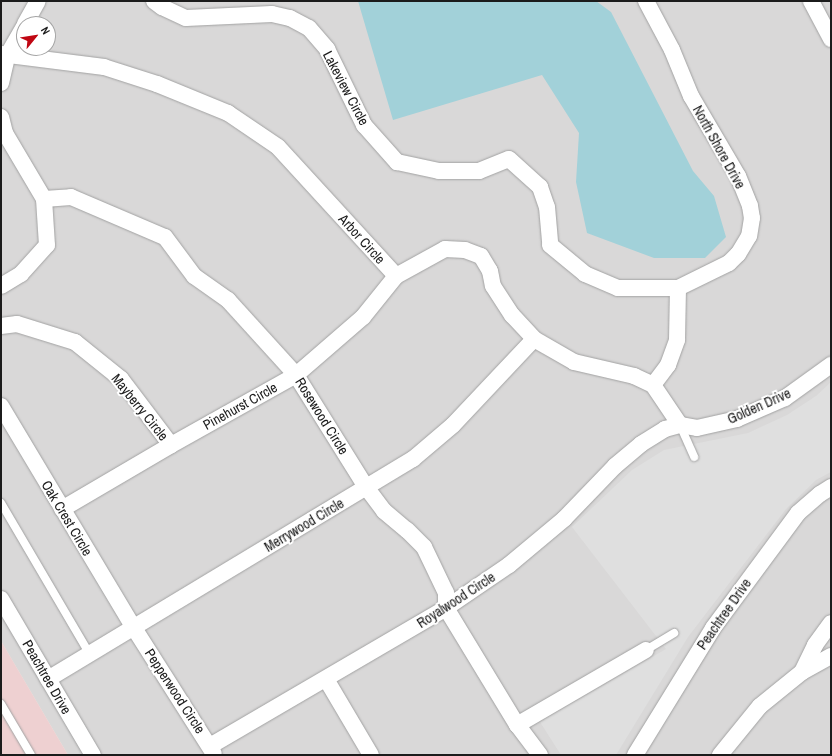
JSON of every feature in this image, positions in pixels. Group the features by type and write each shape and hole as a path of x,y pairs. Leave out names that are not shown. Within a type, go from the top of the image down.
{"street":[{"path":"29,16 38,1"},
{"name":"Lakeview Circle","path":"154,1 162,7 186,18 272,14 290,18 309,28 327,49 364,125 397,162 439,171 479,171 509,159 540,187 547,207 550,245 584,274 618,288 678,288"},
{"name":"North Shore Drive","path":"646,1 658,21 672,50 691,96 738,176 750,206 752,218 749,236 738,254 729,262 678,288"},
{"path":"811,1 831,39"},
{"path":"1,83 4,55 16,37"},
{"name":"Arbor Circle","path":"4,55 104,67 157,84 228,113 278,147 396,276 445,249 465,250 481,256 490,271 493,286 512,314 534,339 574,362 634,376 653,386 680,425"},
{"path":"1,117 5,133 44,199 47,245 21,274 1,286"},
{"name":"Rosewood Circle","path":"44,199 71,197 165,237 194,276 228,300 296,374 366,487 384,511 408,530 424,547 446,593 446,608 517,725 540,755"},
{"name":"Pinehurst Circle","path":"62,509 296,374 363,317 396,276"},
{"path":"653,386 668,366 677,340 678,288"},
{"name":"Mayberry Circle","path":"1,326 17,324 75,342 121,379 171,445"},
{"name":"Merrywood Circle","path":"48,679 413,459 453,425 534,339"},
{"name":"Golden Drive","path":"680,425 697,428 737,419 785,398 831,365"},
{"name":"Oak Crest Circle","path":"1,406 134,628"},
{"name":"Royalwood Circle","path":"212,750 326,679 446,608 509,565 564,519 615,466 641,444 665,429 680,425"},
{"name":"Peachtree Drive","path":"634,755 713,628 798,513 820,494 831,487"},
{"name":"Peachtree Drive","path":"1,599 93,755"},
{"path":"802,672 816,645 831,623"},
{"name":"Pepperwood Circle","path":"134,628 212,750"},
{"path":"517,725 646,650"},
{"path":"720,755 760,706 802,672 831,656"},
{"path":"326,679 371,755"}],"lane":[{"path":"680,425 694,457"},
{"path":"1,503 90,654"},
{"path":"646,650 674,633"},
{"path":"1,704 31,755"}],"shaded area":[{"path":"1,1 831,1 831,755 68,755 1,641"},
{"path":"831,382 831,472 816,480 786,509 688,637 616,755 561,755 540,722 666,649 572,527 632,470 664,450 748,433 787,415 816,396"},
{"path":"1,641 68,755 1,755"}],"water":[{"path":"358,1 596,1 611,12 693,171 714,196 726,237 705,258 654,258 587,233 576,182 579,133 542,75 393,120"}]}
